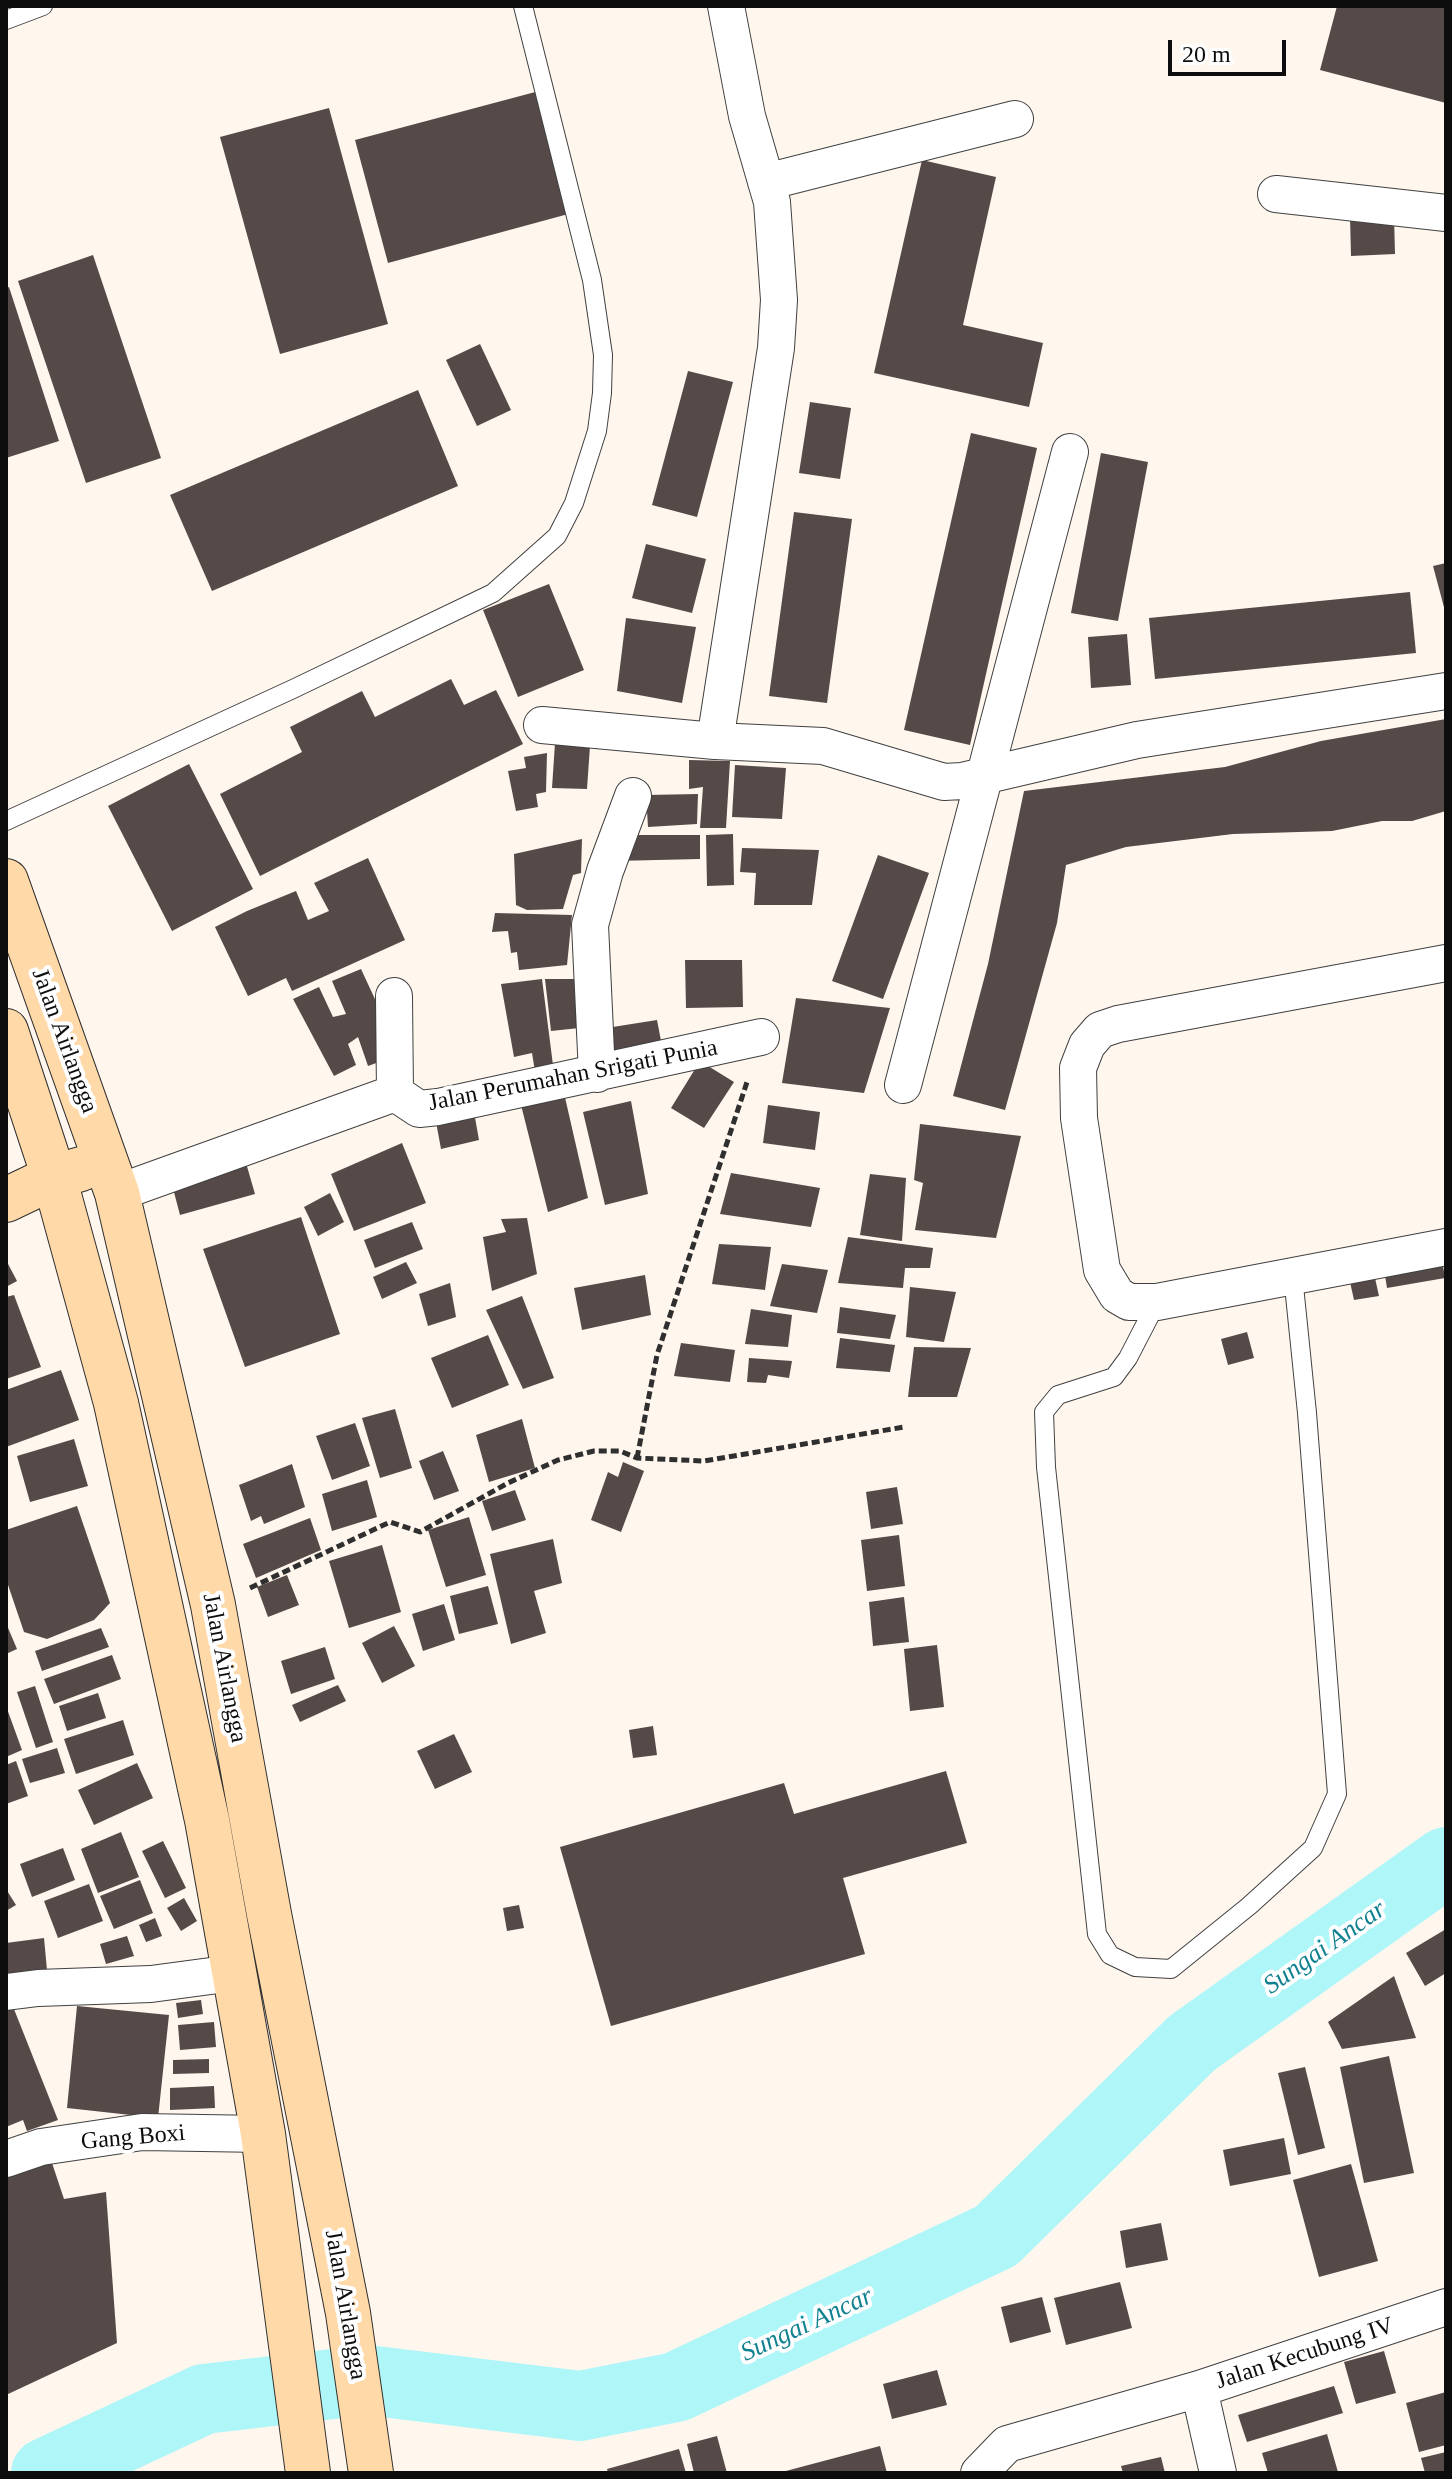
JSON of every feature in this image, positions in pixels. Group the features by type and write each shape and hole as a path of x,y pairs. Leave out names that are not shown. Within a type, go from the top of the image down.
{"main road":[{"name":"Jalan Airlangga","path":"6,881 112,1177 213,1605 269,1914 348,2313 371,2473"},
{"name":"Jalan Airlangga","path":"6,1031 54,1177 116,1403 207,1820 263,2134 308,2473"},
{"path":"6,1200 54,1177 112,1177"},
{"path":"207,1820 251,1812"}],"street":[{"path":"715,741 776,348 779,300 772,202 747,116 726,6"},
{"path":"766,182 1015,119"},
{"path":"1276,194 1446,213"},
{"path":"903,1085 1070,452"},
{"path":"542,725 715,741 823,746 944,782 1137,740 1446,691"},
{"path":"597,1074 590,925 605,871 633,796"},
{"path":"1446,963 1118,1024 1100,1030 1087,1045 1078,1068 1079,1118 1102,1270 1117,1295 1129,1302 1157,1302 1446,1247"},
{"path":"394,996 395,1093"},
{"name":"Jalan Perumahan Srigati Punia","path":"112,1177 395,1093 419,1109 438,1107 761,1037"},
{"path":"6,1992 151,1984 233,1973"},
{"name":"Gang Boxi","path":"6,2159 41,2147 142,2132 263,2134"},
{"name":"Jalan Kecubung IV","path":"1218,2473 1199,2389 1446,2307"},
{"path":"979,2473 1007,2444 1199,2389"}],"lane":[{"path":"6,20 43,6"},
{"path":"6,821 493,593 557,536 574,503 594,443 602,393 603,355 592,280 523,6"},
{"path":"1157,1302 1128,1358 1114,1377 1058,1395 1044,1412 1046,1467 1097,1934 1110,1955 1135,1967 1171,1969 1249,1906 1313,1848 1337,1794 1293,1276"}],"path":[{"path":"637,1458 657,1355 761,1037"},
{"path":"213,1605 390,1522 420,1532 482,1496 558,1460 594,1451 620,1451 637,1458 704,1461 904,1427"}],"building":[{"path":"1337,6 1446,6 1446,103 1320,70"},
{"path":"539,91 572,213 388,263 355,140"},
{"path":"329,108 388,324 280,354 220,137"},
{"path":"922,160 996,177 963,325 1043,343 1029,407 874,373"},
{"path":"1394,216 1395,254 1351,256 1350,217"},
{"path":"93,255 161,458 86,483 18,281"},
{"path":"9,287 59,441 6,458 6,288"},
{"path":"480,344 511,410 477,426 446,360"},
{"path":"688,371 733,382 697,517 652,505"},
{"path":"418,390 458,486 212,591 170,495"},
{"path":"810,402 851,408 840,479 799,473"},
{"path":"971,433 1037,448 970,745 904,730"},
{"path":"1101,453 1148,462 1118,621 1071,613"},
{"path":"794,512 852,519 827,703 769,696"},
{"path":"646,544 706,559 692,613 632,598"},
{"path":"1446,563 1446,610 1445,611 1433,566"},
{"path":"549,584 584,670 518,697 483,610"},
{"path":"1410,592 1416,653 1155,679 1149,618"},
{"path":"626,618 696,627 682,703 617,691"},
{"path":"1127,634 1131,685 1091,688 1088,637"},
{"path":"451,679 464,705 496,690 523,744 260,876 220,794 302,752 290,727 362,691 375,717"},
{"path":"1446,719 1446,811 1412,821 1382,821 1332,831 1233,834 1126,847 1066,865 1057,923 1005,1110 953,1096 988,964 1024,791 1225,767 1321,741"},
{"path":"555,743 590,746 587,789 552,788"},
{"path":"547,753 546,792 536,794 538,807 516,811 508,771 526,768 524,757"},
{"path":"689,760 730,761 726,828 700,828 703,787 689,789"},
{"path":"189,764 253,889 172,931 108,806"},
{"path":"735,765 786,768 782,819 732,817"},
{"path":"698,794 697,824 648,827 646,795"},
{"path":"733,834 734,885 707,886 706,835"},
{"path":"627,835 700,835 700,859 614,861"},
{"path":"582,839 581,873 573,875 563,909 527,910 516,905 514,854"},
{"path":"742,848 819,850 812,905 754,905 756,873 740,872"},
{"path":"878,855 929,873 883,999 832,981"},
{"path":"368,858 405,940 292,991 286,978 248,996 215,927 296,891 308,920 329,911 314,883"},
{"path":"495,913 572,915 567,965 519,970 517,952 511,953 508,931 492,932"},
{"path":"685,960 742,960 743,1007 686,1008"},
{"path":"361,969 393,1038 393,1057 368,1066 358,1037 348,1044 356,1065 334,1076 293,999 319,987 333,1017 346,1014 332,981"},
{"path":"542,979 554,1073 536,1078 532,1053 514,1057 501,984"},
{"path":"545,979 586,979 589,1027 551,1031"},
{"path":"796,998 890,1008 864,1093 782,1083"},
{"path":"657,1020 663,1051 607,1062 600,1029"},
{"path":"700,1061 734,1082 704,1128 671,1108"},
{"path":"564,1093 588,1198 548,1212 521,1105"},
{"path":"631,1101 648,1194 605,1205 583,1112"},
{"path":"768,1105 820,1112 815,1150 763,1143"},
{"path":"474,1112 479,1140 441,1149 436,1122"},
{"path":"920,1124 1021,1136 996,1238 915,1230 923,1183 914,1180"},
{"path":"402,1143 426,1203 354,1231 331,1174"},
{"path":"244,1156 255,1194 180,1215 170,1177"},
{"path":"731,1173 820,1188 811,1227 720,1214"},
{"path":"870,1174 906,1178 902,1241 860,1235"},
{"path":"330,1193 344,1222 318,1236 304,1207"},
{"path":"301,1217 340,1334 245,1367 203,1249"},
{"path":"527,1218 537,1274 492,1291 483,1237 506,1232 501,1219"},
{"path":"412,1222 423,1249 375,1268 364,1240"},
{"path":"848,1237 933,1248 930,1268 905,1268 903,1288 838,1283"},
{"path":"719,1244 771,1247 765,1290 712,1284"},
{"path":"1441,1253 1445,1278 1387,1288 1383,1263"},
{"path":"6,1260 17,1281 6,1287"},
{"path":"406,1262 417,1283 382,1299 373,1277"},
{"path":"782,1264 828,1270 817,1313 770,1306"},
{"path":"1373,1269 1379,1296 1354,1300 1348,1273"},
{"path":"645,1275 651,1315 582,1330 574,1288"},
{"path":"450,1283 456,1317 428,1326 419,1294"},
{"path":"910,1287 956,1292 944,1342 906,1337"},
{"path":"14,1295 41,1367 6,1379 6,1297"},
{"path":"522,1296 554,1378 523,1389 486,1310"},
{"path":"840,1307 896,1315 890,1339 837,1333"},
{"path":"751,1309 792,1315 788,1347 745,1344"},
{"path":"1247,1332 1254,1358 1228,1365 1221,1339"},
{"path":"488,1335 509,1385 452,1408 431,1358"},
{"path":"840,1338 895,1345 890,1372 836,1368"},
{"path":"681,1343 735,1350 730,1382 674,1376"},
{"path":"914,1347 971,1348 957,1397 908,1397"},
{"path":"749,1358 792,1361 789,1378 768,1375 766,1383 747,1382"},
{"path":"61,1370 79,1420 6,1447 6,1390"},
{"path":"395,1409 412,1468 380,1478 362,1418"},
{"path":"522,1419 535,1468 489,1482 476,1435"},
{"path":"355,1423 370,1466 332,1480 316,1436"},
{"path":"74,1439 88,1486 30,1502 17,1456"},
{"path":"443,1451 459,1491 434,1500 419,1461"},
{"path":"623,1462 644,1471 621,1532 591,1520 608,1472 618,1477"},
{"path":"292,1464 305,1507 264,1524 261,1516 251,1521 239,1485"},
{"path":"367,1480 377,1517 332,1531 322,1494"},
{"path":"897,1487 903,1524 871,1529 866,1492"},
{"path":"515,1490 526,1520 492,1531 482,1501"},
{"path":"77,1506 110,1603 94,1620 47,1639 24,1632 6,1579 6,1530"},
{"path":"469,1517 486,1575 446,1587 428,1530"},
{"path":"310,1518 321,1550 256,1578 243,1544"},
{"path":"899,1535 905,1586 867,1591 861,1540"},
{"path":"553,1539 562,1583 534,1591 546,1633 511,1644 490,1554"},
{"path":"382,1545 401,1612 349,1628 329,1561"},
{"path":"287,1575 299,1605 268,1617 257,1587"},
{"path":"488,1586 498,1624 459,1634 450,1596"},
{"path":"904,1597 909,1642 873,1646 869,1602"},
{"path":"444,1604 455,1640 423,1651 412,1614"},
{"path":"6,1623 17,1649 6,1654"},
{"path":"394,1626 415,1666 382,1683 362,1643"},
{"path":"101,1628 109,1647 42,1671 35,1651"},
{"path":"937,1645 944,1707 910,1711 904,1649"},
{"path":"325,1647 335,1679 291,1694 281,1661"},
{"path":"112,1655 121,1679 54,1704 44,1679"},
{"path":"338,1685 346,1701 300,1722 292,1705"},
{"path":"35,1686 53,1742 36,1748 17,1692"},
{"path":"98,1693 106,1718 67,1731 59,1706"},
{"path":"6,1706 22,1750 6,1757"},
{"path":"123,1720 134,1755 76,1774 64,1739"},
{"path":"653,1726 657,1755 633,1758 629,1730"},
{"path":"454,1734 472,1772 435,1789 417,1751"},
{"path":"57,1748 65,1773 30,1783 22,1759"},
{"path":"16,1761 28,1796 6,1804 6,1765"},
{"path":"137,1763 153,1798 94,1825 78,1790"},
{"path":"946,1771 967,1843 843,1878 865,1954 611,2026 560,1847 784,1783 794,1814"},
{"path":"121,1832 139,1877 98,1893 81,1849"},
{"path":"163,1841 186,1888 165,1898 142,1851"},
{"path":"63,1848 75,1880 32,1897 20,1864"},
{"path":"140,1880 153,1913 114,1929 100,1896"},
{"path":"89,1884 103,1921 58,1938 44,1901"},
{"path":"6,1889 16,1905 6,1911"},
{"path":"184,1898 197,1921 181,1931 167,1908"},
{"path":"519,1905 524,1928 507,1931 503,1908"},
{"path":"155,1918 162,1936 146,1942 139,1925"},
{"path":"1446,1929 1446,1973 1425,1986 1406,1953"},
{"path":"127,1936 134,1956 106,1964 100,1944"},
{"path":"44,1938 47,1970 6,1975 6,1943"},
{"path":"1394,1976 1416,2038 1342,2049 1328,2022"},
{"path":"6,1989 58,2120 27,2131 23,2120 6,2127"},
{"path":"201,2000 203,2014 178,2018 176,2003"},
{"path":"77,2006 169,2015 158,2118 67,2108"},
{"path":"214,2022 216,2047 180,2050 178,2025"},
{"path":"1389,2056 1414,2173 1364,2183 1340,2067"},
{"path":"209,2059 209,2073 173,2074 173,2060"},
{"path":"1305,2067 1325,2148 1298,2155 1278,2073"},
{"path":"214,2086 215,2108 170,2110 170,2088"},
{"path":"1284,2138 1291,2174 1230,2186 1223,2150"},
{"path":"51,2160 64,2199 106,2192 117,2343 6,2395 6,2173"},
{"path":"1351,2164 1378,2261 1319,2277 1293,2180"},
{"path":"1161,2223 1168,2260 1126,2268 1120,2231"},
{"path":"1120,2282 1132,2328 1066,2345 1054,2298"},
{"path":"1042,2297 1051,2332 1010,2343 1001,2307"},
{"path":"1384,2351 1396,2393 1356,2404 1344,2362"},
{"path":"937,2370 947,2405 892,2419 883,2384"},
{"path":"1334,2386 1343,2413 1247,2442 1238,2415"},
{"path":"1446,2392 1446,2445 1419,2452 1406,2403"},
{"path":"1327,2434 1338,2472 1268,2473 1262,2453"},
{"path":"717,2436 727,2473 694,2473 687,2444"},
{"path":"880,2446 887,2473 782,2473 782,2472"},
{"path":"679,2449 686,2473 608,2473 607,2469"},
{"path":"1446,2452 1446,2473 1425,2473 1421,2458"},
{"path":"1161,2457 1165,2473 1123,2473 1121,2466"}],"waterway":[{"name":"Sungai Ancar","path":"46,2473 204,2399 367,2380 580,2406 676,2387 996,2236 1192,2043 1446,1862"}]}
